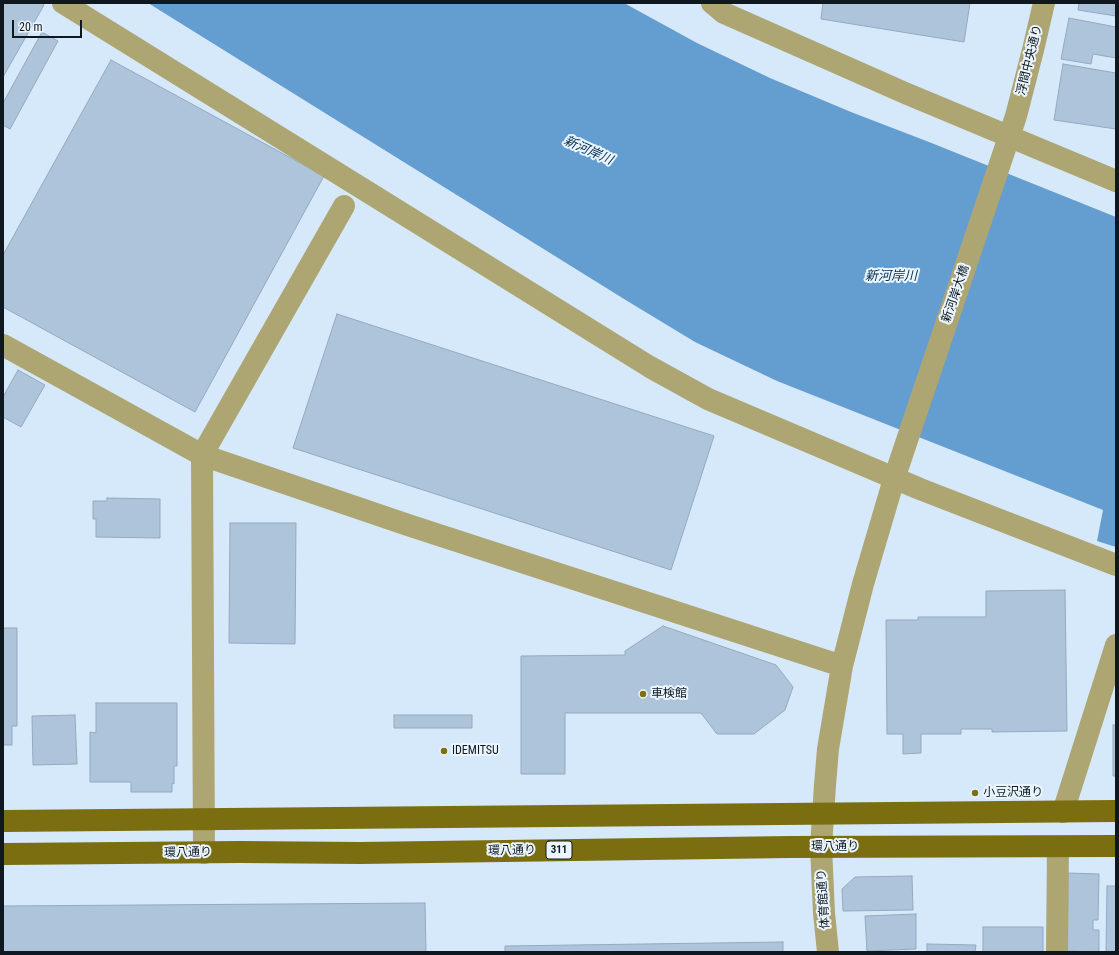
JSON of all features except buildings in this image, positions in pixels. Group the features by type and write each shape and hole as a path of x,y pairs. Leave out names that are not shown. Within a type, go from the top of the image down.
{"main road":[{"path":"3,821 1116,811"},
{"name":"環八通り","path":"3,854 360,853 821,847 1116,846"}],"street":[{"path":"63,3 650,367 708,399 1116,565"},
{"path":"712,3 724,13 905,93 1116,181"},
{"name":"浮間中央通り","path":"1016,116 1044,3"},
{"name":"新河岸大橋","path":"842,666 863,584 895,475 1016,116"},
{"path":"204,853 202,455 344,206"},
{"path":"3,345 202,455 418,528 842,666"},
{"path":"1063,812 1116,645"},
{"name":"体育館通り","path":"828,952 824,913 821,847 828,749 842,666"},
{"path":"1057,952 1058,847"}],"water":[{"name":"新河岸川","path":"148,3 624,3 697,43 770,78 851,112 1116,217 1116,547 1097,541 1103,510 777,381 695,342"}],"place":[{"name":"車検館","path":"643,694"},
{"name":"IDEMITSU","path":"444,751"},
{"name":"小豆沢通り","path":"975,793"}]}
